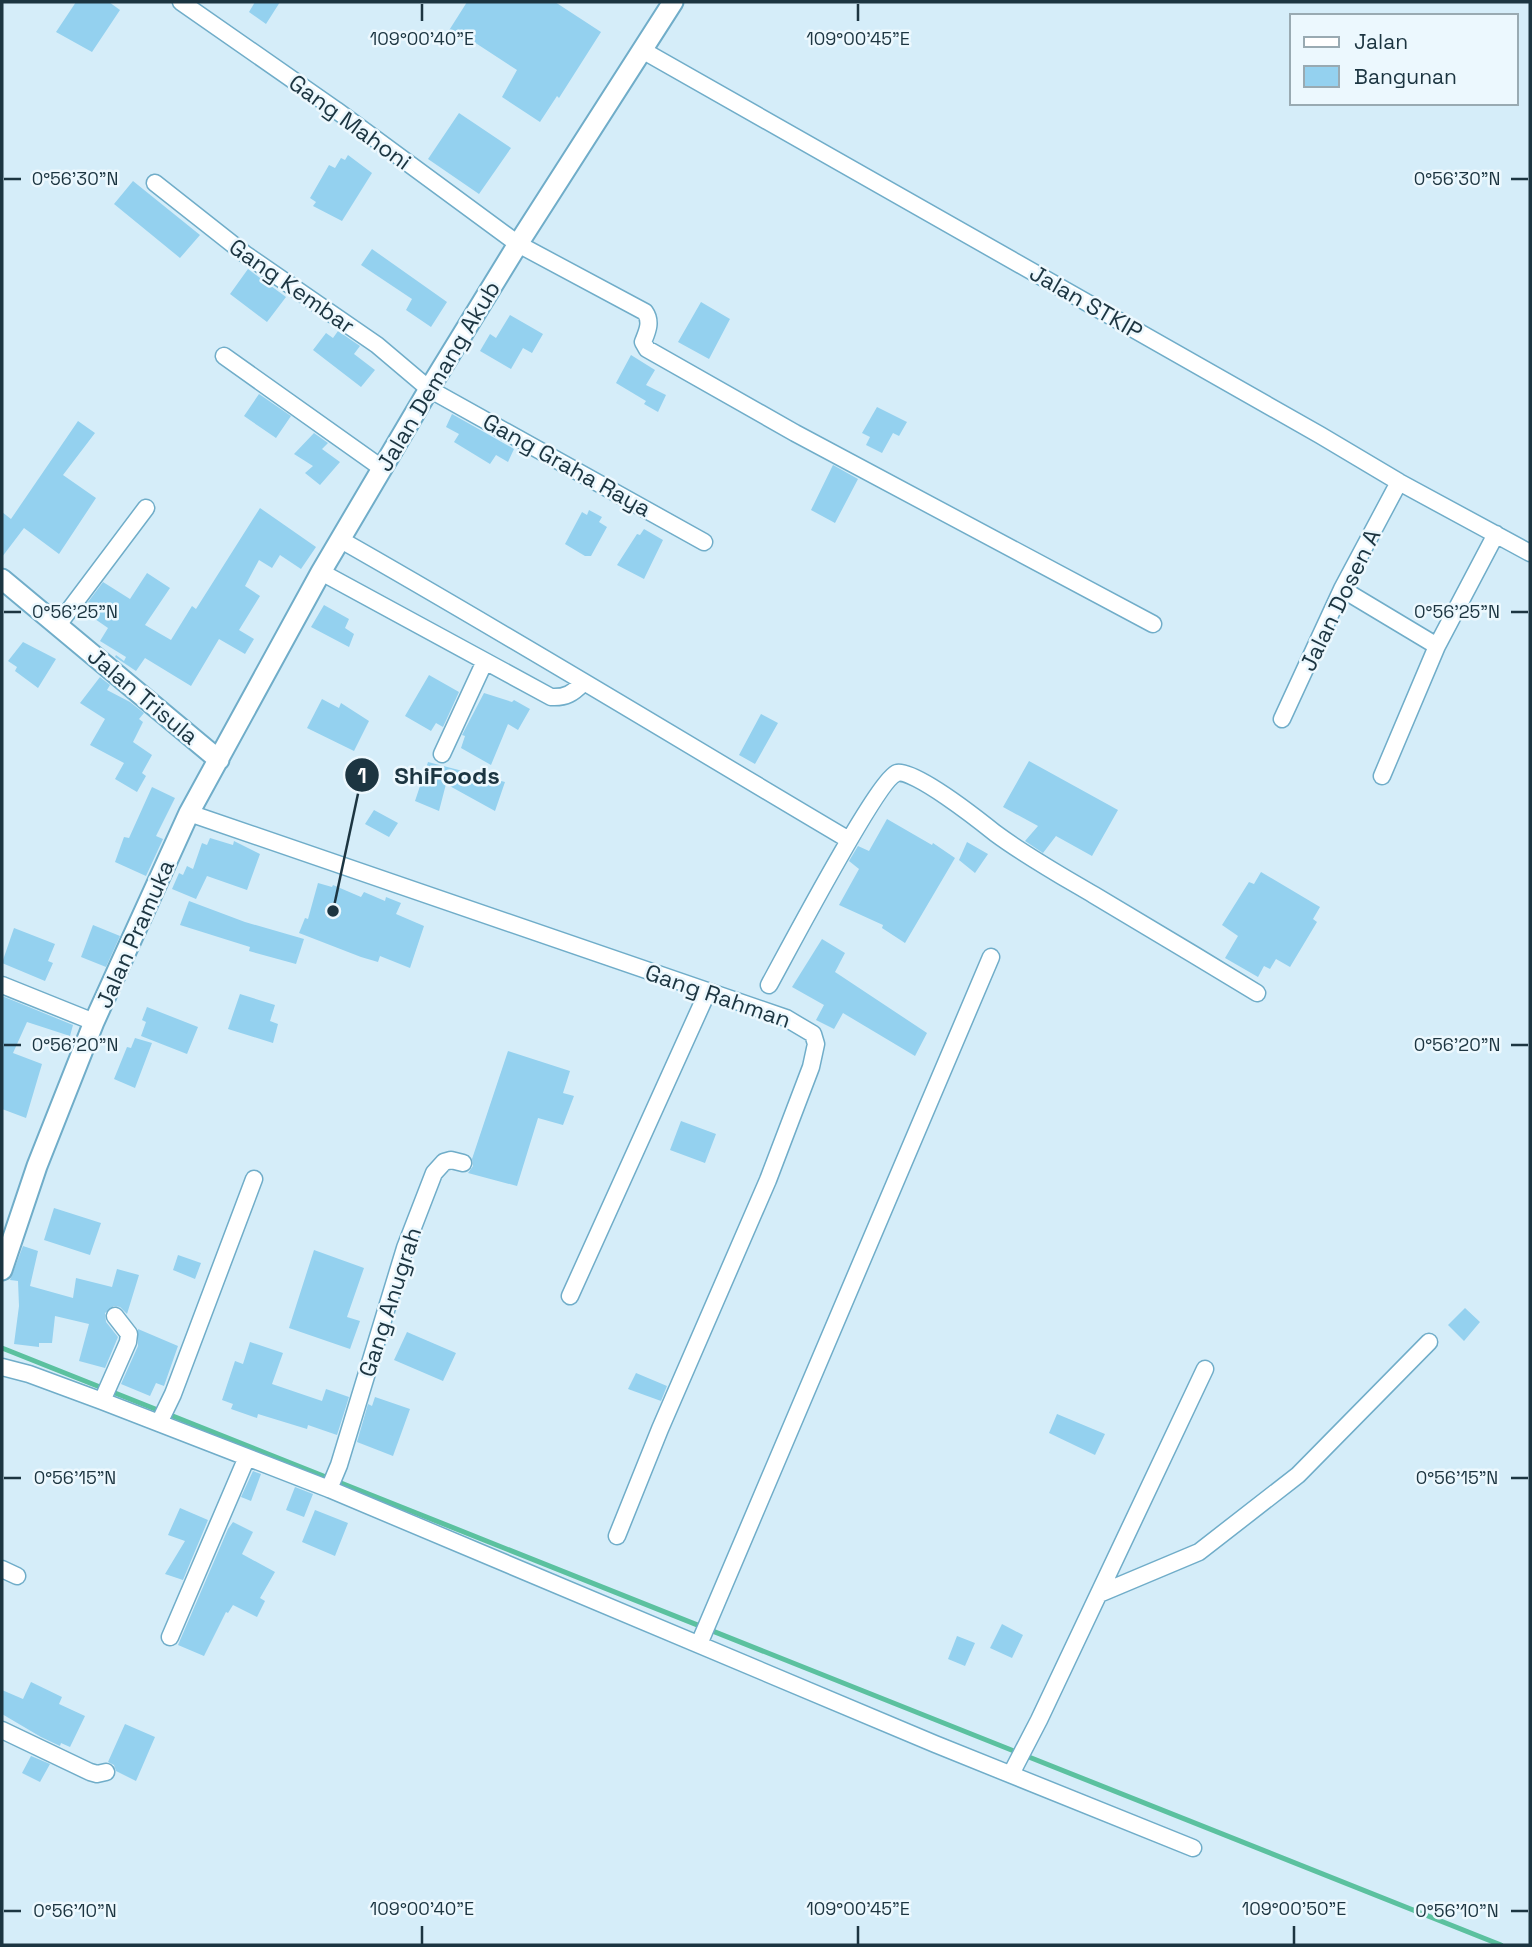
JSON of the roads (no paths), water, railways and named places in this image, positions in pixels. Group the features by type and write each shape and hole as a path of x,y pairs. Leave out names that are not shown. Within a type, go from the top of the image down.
{"street":[{"name":"Gang Mahoni","path":"181,2 336,110 518,244 645,312 648,326 643,342 647,349 807,439 1153,624"},
{"name":"Jalan Demang Akub","path":"219,760 321,572 429,388 669,8"},
{"name":"Jalan STKIP","path":"646,43 1399,482 1530,553"},
{"name":"Gang Kembar","path":"155,183 245,254 377,345 429,388"},
{"path":"224,356 383,469"},
{"name":"Gang Graha Raya","path":"429,388 704,542"},
{"name":"Jalan Dosen A","path":"1282,719 1342,589 1399,482"},
{"path":"58,625 146,508"},
{"path":"1382,776 1437,646 1496,534"},
{"path":"341,540 509,636 583,683 849,840"},
{"path":"321,572 551,697 562,698 583,683"},
{"name":"Jalan Trisula","path":"2,579 219,760"},
{"path":"1342,589 1437,646"},
{"path":"442,754 485,661"},
{"name":"Jalan Pramuka","path":"2,1270 37,1166 94,1023 190,813 219,760"},
{"path":"769,985 849,840 886,781 896,773 910,774 1030,857 1257,993"},
{"name":"Gang Rahman","path":"190,813 786,1018 813,1034 815,1053 768,1180 660,1429 617,1536"},
{"path":"699,1644 990,957"},
{"path":"2,985 94,1023"},
{"path":"570,1296 707,993"},
{"name":"Gang Anugrah","path":"329,1487 339,1465 405,1248 434,1173 444,1162 451,1160 463,1163"},
{"path":"161,1417 173,1394 254,1179"},
{"path":"104,1397 129,1334 116,1316"},
{"path":"1099,1594 1199,1552 1298,1475 1429,1342"},
{"path":"2,1367 161,1417 247,1457 329,1487 1193,1849"},
{"path":"1011,1774 1205,1369"},
{"path":"170,1637 247,1457"},
{"path":"2,1569 18,1576"},
{"path":"2,1730 90,1772 106,1772"}],"waterway":[{"path":"2,1348 1501,1945"}],"place":[{"name":"ShiFoods","path":"333,911"}]}
